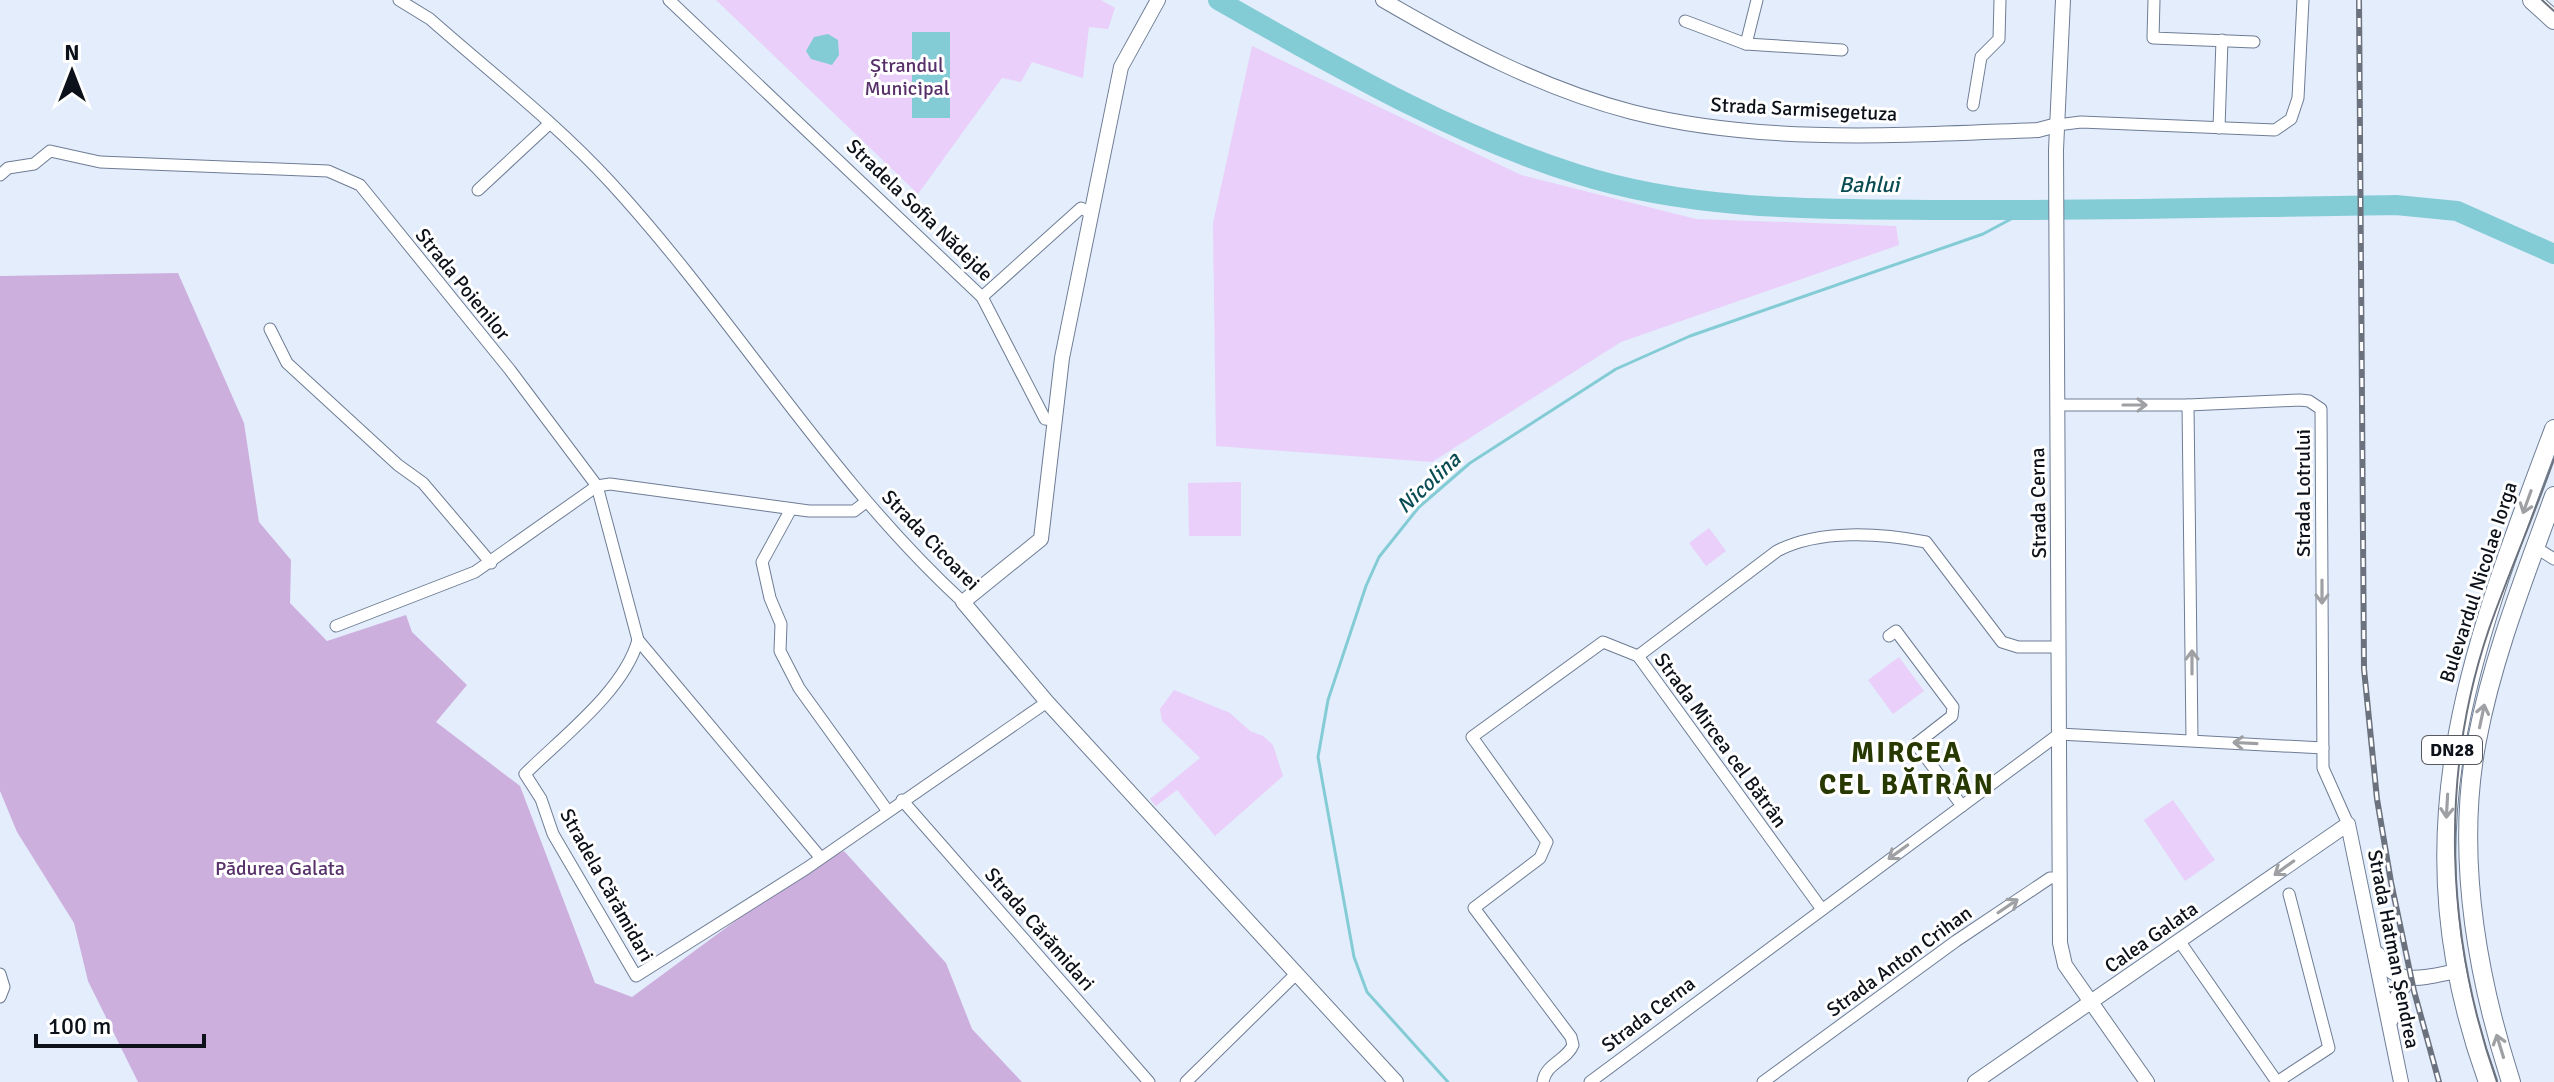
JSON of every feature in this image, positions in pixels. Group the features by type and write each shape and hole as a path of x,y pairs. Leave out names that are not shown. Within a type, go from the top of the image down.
{"main road":[{"path":"2532,0 2554,20"},
{"name":"Bulevardul Nicolae Iorga","path":"2488,1082 2467,1016 2457,971 2445,858 2453,748 2478,641 2554,429"},
{"name":"Bulevardul Nicolae Iorga","path":"2511,1082 2478,961 2469,848 2476,744 2485,700 2554,496"}],"street":[{"name":"Strada Cicoarei","path":"399,0 430,19 610,181 866,502 915,558 963,602 1047,702 1396,1082"},
{"name":"Stradela Sofia Nădejde","path":"669,0 982,297 1045,419 1054,420"},
{"name":"Strada Sarmisegetuza","path":"1383,0 1452,39 1532,78 1633,112 1691,123 1744,130 1848,135 2025,131 2057,125"},
{"path":"1746,44 1757,0"},
{"path":"1973,105 1981,57 1999,39 2000,0"},
{"name":"Strada Cerna","path":"1590,1082 2059,734 2056,150 2063,0"},
{"path":"2154,0 2153,38 2254,42"},
{"path":"2057,125 2081,122 2275,130 2291,119 2298,98 2303,0"},
{"path":"963,602 1041,539 1062,358 1121,67 1156,2"},
{"path":"1685,21 1746,44 1842,50"},
{"path":"2219,128 2222,40"},
{"path":"478,190 549,124"},
{"name":"Strada Poienilor","path":"0,175 8,168 34,164 42,154 50,151 100,162 328,171 343,176 360,185 510,370 597,486"},
{"path":"982,297 1081,208 1091,213"},
{"path":"270,329 287,363 398,465 423,483 491,563"},
{"name":"Strada Lotrului","path":"2057,405 2188,405 2300,400 2309,401 2321,409 2323,748"},
{"path":"2188,405 2192,740"},
{"path":"336,626 475,572 597,486 610,484 791,509 854,511 866,502"},
{"path":"597,486 638,640 820,857"},
{"path":"791,509 789,519 762,562 770,598 781,624 780,651 807,700 887,810"},
{"name":"Strada Mircea cel Bătrân","path":"1821,908 1638,656 1777,551 1798,539 1819,536 1926,542 2002,642 2018,647 2059,647"},
{"path":"2535,547 2554,559"},
{"path":"1889,636 1896,631 1953,707 1952,716 1916,744 1962,806"},
{"name":"Stradela Cărămidari","path":"638,640 633,658 617,683 525,774 541,799 553,834 633,973 641,976 1047,702"},
{"path":"1543,1082 1550,1068 1570,1052 1573,1045 1571,1037 1474,908 1540,858 1547,842 1472,737 1603,642 1638,656"},
{"path":"2147,1082 2062,958 2059,734 2323,748 2323,768 2348,824"},
{"name":"Strada Cărămidari","path":"902,800 1149,1082"},
{"name":"Calea Galata","path":"1975,1082 2348,824"},
{"name":"Strada Hatman Șendrea","path":"2348,824 2401,1082"},
{"name":"Strada Anton Crihan","path":"1763,1082 1956,941 2050,878 2059,878"},
{"path":"2180,942 2277,1082 2329,1048 2289,894"},
{"path":"2374,946 2390,972 2408,980 2457,971"},
{"path":"0,974 4,987 0,997"},
{"path":"1186,1082 1296,974"},
{"path":"2392,1036 2392,1004 2408,980"}],"green space":[{"name":"Ștrandul Municipal","path":"716,0 1101,0 1115,8 1108,29 1089,27 1083,78 1032,62 1021,82 1002,78 918,194"},
{"path":"1252,46 1521,175 1696,219 1896,226 1899,245 1621,342 1432,462 1216,446 1213,223"},
{"name":"Pădurea Galata","path":"178,273 244,423 259,522 291,560 290,603 327,641 406,615 412,632 467,685 436,722 520,786 595,983 632,997 807,868 844,851 946,963 972,1029 1022,1082 138,1082 88,981 74,923 17,832 0,791 0,276"},
{"path":"1241,482 1241,536 1189,536 1188,483"},
{"path":"1709,528 1726,551 1706,566 1689,543"},
{"path":"1899,657 1924,691 1893,714 1868,680"},
{"path":"1174,690 1230,713 1250,731 1263,736 1273,745 1283,776 1215,836 1177,790 1156,806 1150,799 1200,758 1162,721 1160,709"},
{"path":"2173,800 2215,860 2185,881 2144,820"}],"water":[{"path":"912,32 950,32 950,118 912,118"},
{"path":"828,34 838,40 839,55 832,65 811,59 806,51 814,37"}],"waterway":[{"name":"Bahlui","path":"1218,0 1438,119 1530,158 1577,174 1665,195 1755,206 1845,209 2051,210 2396,205 2457,211 2554,254"},
{"name":"Nicolina","path":"1448,1082 1367,992 1354,957 1318,757 1328,700 1366,586 1379,557 1419,507 1470,463 1616,369 1690,336 1983,234 2026,211"}],"tram line":[{"path":"2542,0 2554,11"},
{"path":"2497,1082 2467,971 2455,856 2456,799 2462,741 2473,685 2489,629 2554,459"}],"railway":[{"path":"2359,0 2364,669 2377,799 2391,882 2414,991 2439,1082"}],"district":[{"name":"MIRCEA CEL BĂTRÂN","path":"1907,768"}]}
